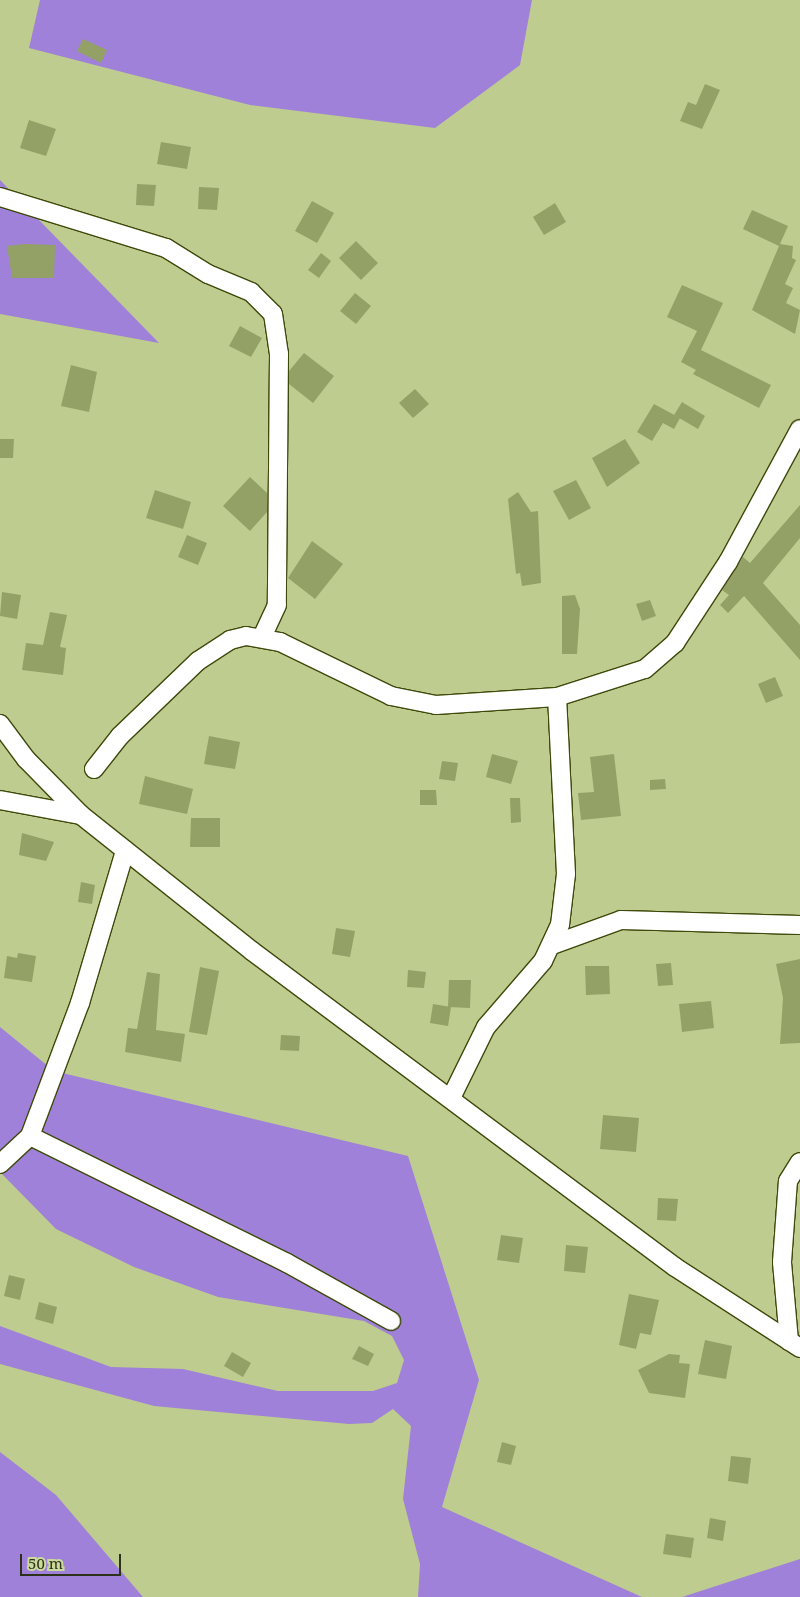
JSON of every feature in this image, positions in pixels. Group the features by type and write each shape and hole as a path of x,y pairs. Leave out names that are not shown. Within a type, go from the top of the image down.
{"street":[{"path":"0,197 166,248 208,274 251,292 273,314 279,354 277,605 262,637"},
{"path":"94,769 120,736 198,661 230,640 262,637 416,703 486,705 557,697 645,669 675,643 746,532 800,429"},
{"path":"451,1098 486,1027 552,945 560,925 566,874 557,697"},
{"path":"0,724 26,759 81,815 252,951 451,1098 675,1268 795,1344"},
{"path":"0,800 81,815"},
{"path":"0,1164 30,1136 80,1003 125,851"},
{"path":"552,945 621,920 800,925"},
{"path":"30,1136 287,1263 391,1321"},
{"path":"795,1344 782,1262 788,1181 800,1162"}],"shaded area":[{"path":"40,0 532,0 520,65 435,128 250,105 29,48"},
{"path":"0,180 159,343 0,314"},
{"path":"0,1027 54,1071 408,1156 479,1380 442,1507 642,1597 418,1597 420,1564 403,1499 411,1426 393,1409 372,1423 349,1424 154,1406 0,1364 0,1326 111,1367 183,1369 278,1391 373,1391 397,1383 404,1360 392,1336 364,1321 218,1297 134,1267 56,1229 0,1172"},
{"path":"0,1452 56,1495 143,1597 0,1597"},
{"path":"800,1559 800,1597 682,1597"}],"building":[{"path":"83,39 107,50 101,63 77,51"},
{"path":"705,84 720,90 702,129 680,121 688,102 696,105"},
{"path":"29,120 56,129 46,156 20,148"},
{"path":"161,142 191,147 187,169 157,164"},
{"path":"137,184 156,185 154,206 136,205"},
{"path":"199,187 219,188 217,210 198,209"},
{"path":"312,201 334,213 317,243 295,231"},
{"path":"555,203 566,222 544,235 533,217"},
{"path":"752,210 788,226 780,244 793,246 792,258 796,260 785,284 793,288 786,303 800,310 795,334 752,310 779,246 743,229"},
{"path":"356,241 378,263 361,280 339,258"},
{"path":"24,244 55,245 54,278 12,278 7,246"},
{"path":"321,253 331,261 319,278 308,270"},
{"path":"682,285 723,303 701,350 771,385 759,408 693,374 696,370 681,362 697,331 667,317"},
{"path":"355,293 371,306 356,324 340,311"},
{"path":"240,326 262,338 251,357 229,346"},
{"path":"304,353 334,376 313,403 289,384 289,371"},
{"path":"71,365 97,372 89,412 61,406"},
{"path":"415,389 429,404 413,418 399,403"},
{"path":"682,402 705,416 698,429 674,415"},
{"path":"654,404 680,418 674,429 663,423 652,441 637,432"},
{"path":"0,439 14,439 13,458 0,458"},
{"path":"625,439 640,463 607,487 592,458"},
{"path":"250,477 267,493 267,512 250,531 223,506"},
{"path":"576,480 591,508 569,520 553,491"},
{"path":"155,490 191,502 183,529 146,518"},
{"path":"518,492 531,512 538,511 541,583 522,586 520,573 516,574 508,499"},
{"path":"800,505 800,538 763,583 800,625 800,660 744,596 728,613 720,605 729,595 722,590 743,557 750,563"},
{"path":"187,535 207,543 198,565 178,557"},
{"path":"312,541 343,564 315,599 288,578"},
{"path":"2,592 21,595 17,619 0,616"},
{"path":"575,595 580,609 577,654 562,654 562,596"},
{"path":"650,600 656,616 642,621 636,604"},
{"path":"50,612 67,615 60,647 66,648 63,675 22,670 26,643 43,645"},
{"path":"775,677 783,696 766,703 758,684"},
{"path":"209,736 240,742 235,769 204,764"},
{"path":"492,754 518,761 511,784 486,777"},
{"path":"614,754 621,816 581,820 578,793 594,792 590,757"},
{"path":"442,761 458,763 455,781 439,779"},
{"path":"145,776 193,789 187,814 139,804"},
{"path":"665,779 666,789 650,790 650,780"},
{"path":"420,790 436,790 437,805 420,805"},
{"path":"510,798 520,798 521,822 511,823"},
{"path":"191,818 220,818 220,847 190,847"},
{"path":"22,833 54,842 46,861 19,855"},
{"path":"81,882 95,885 92,904 78,902"},
{"path":"336,928 355,931 350,957 332,954"},
{"path":"18,953 36,956 32,982 4,978 7,956 17,958"},
{"path":"800,959 800,1043 780,1044 783,998 776,964"},
{"path":"671,963 673,985 658,986 656,964"},
{"path":"585,966 609,966 610,994 586,995"},
{"path":"200,967 219,971 207,1035 189,1032"},
{"path":"408,970 426,972 424,988 407,987"},
{"path":"147,972 160,974 156,1030 185,1034 181,1062 125,1052 128,1028 137,1029"},
{"path":"449,980 471,980 470,1008 448,1007"},
{"path":"711,1001 714,1028 682,1032 679,1004"},
{"path":"433,1004 451,1007 448,1026 430,1023"},
{"path":"281,1035 300,1036 299,1051 280,1050"},
{"path":"603,1115 639,1118 636,1152 600,1149"},
{"path":"658,1198 678,1199 676,1221 657,1220"},
{"path":"501,1235 523,1238 519,1263 497,1260"},
{"path":"566,1245 588,1247 585,1273 564,1271"},
{"path":"9,1275 25,1279 20,1300 4,1296"},
{"path":"629,1294 659,1300 651,1335 640,1333 636,1349 619,1345"},
{"path":"39,1302 57,1307 53,1324 35,1319"},
{"path":"705,1340 732,1346 726,1379 698,1374"},
{"path":"359,1346 374,1354 368,1366 352,1359"},
{"path":"232,1352 251,1363 243,1377 224,1366"},
{"path":"669,1354 680,1355 679,1363 690,1364 685,1398 649,1393 638,1370"},
{"path":"502,1442 516,1446 511,1465 497,1462"},
{"path":"731,1456 751,1458 748,1484 728,1481"},
{"path":"710,1518 726,1521 723,1541 707,1538"},
{"path":"666,1534 694,1538 691,1558 663,1554"}]}
